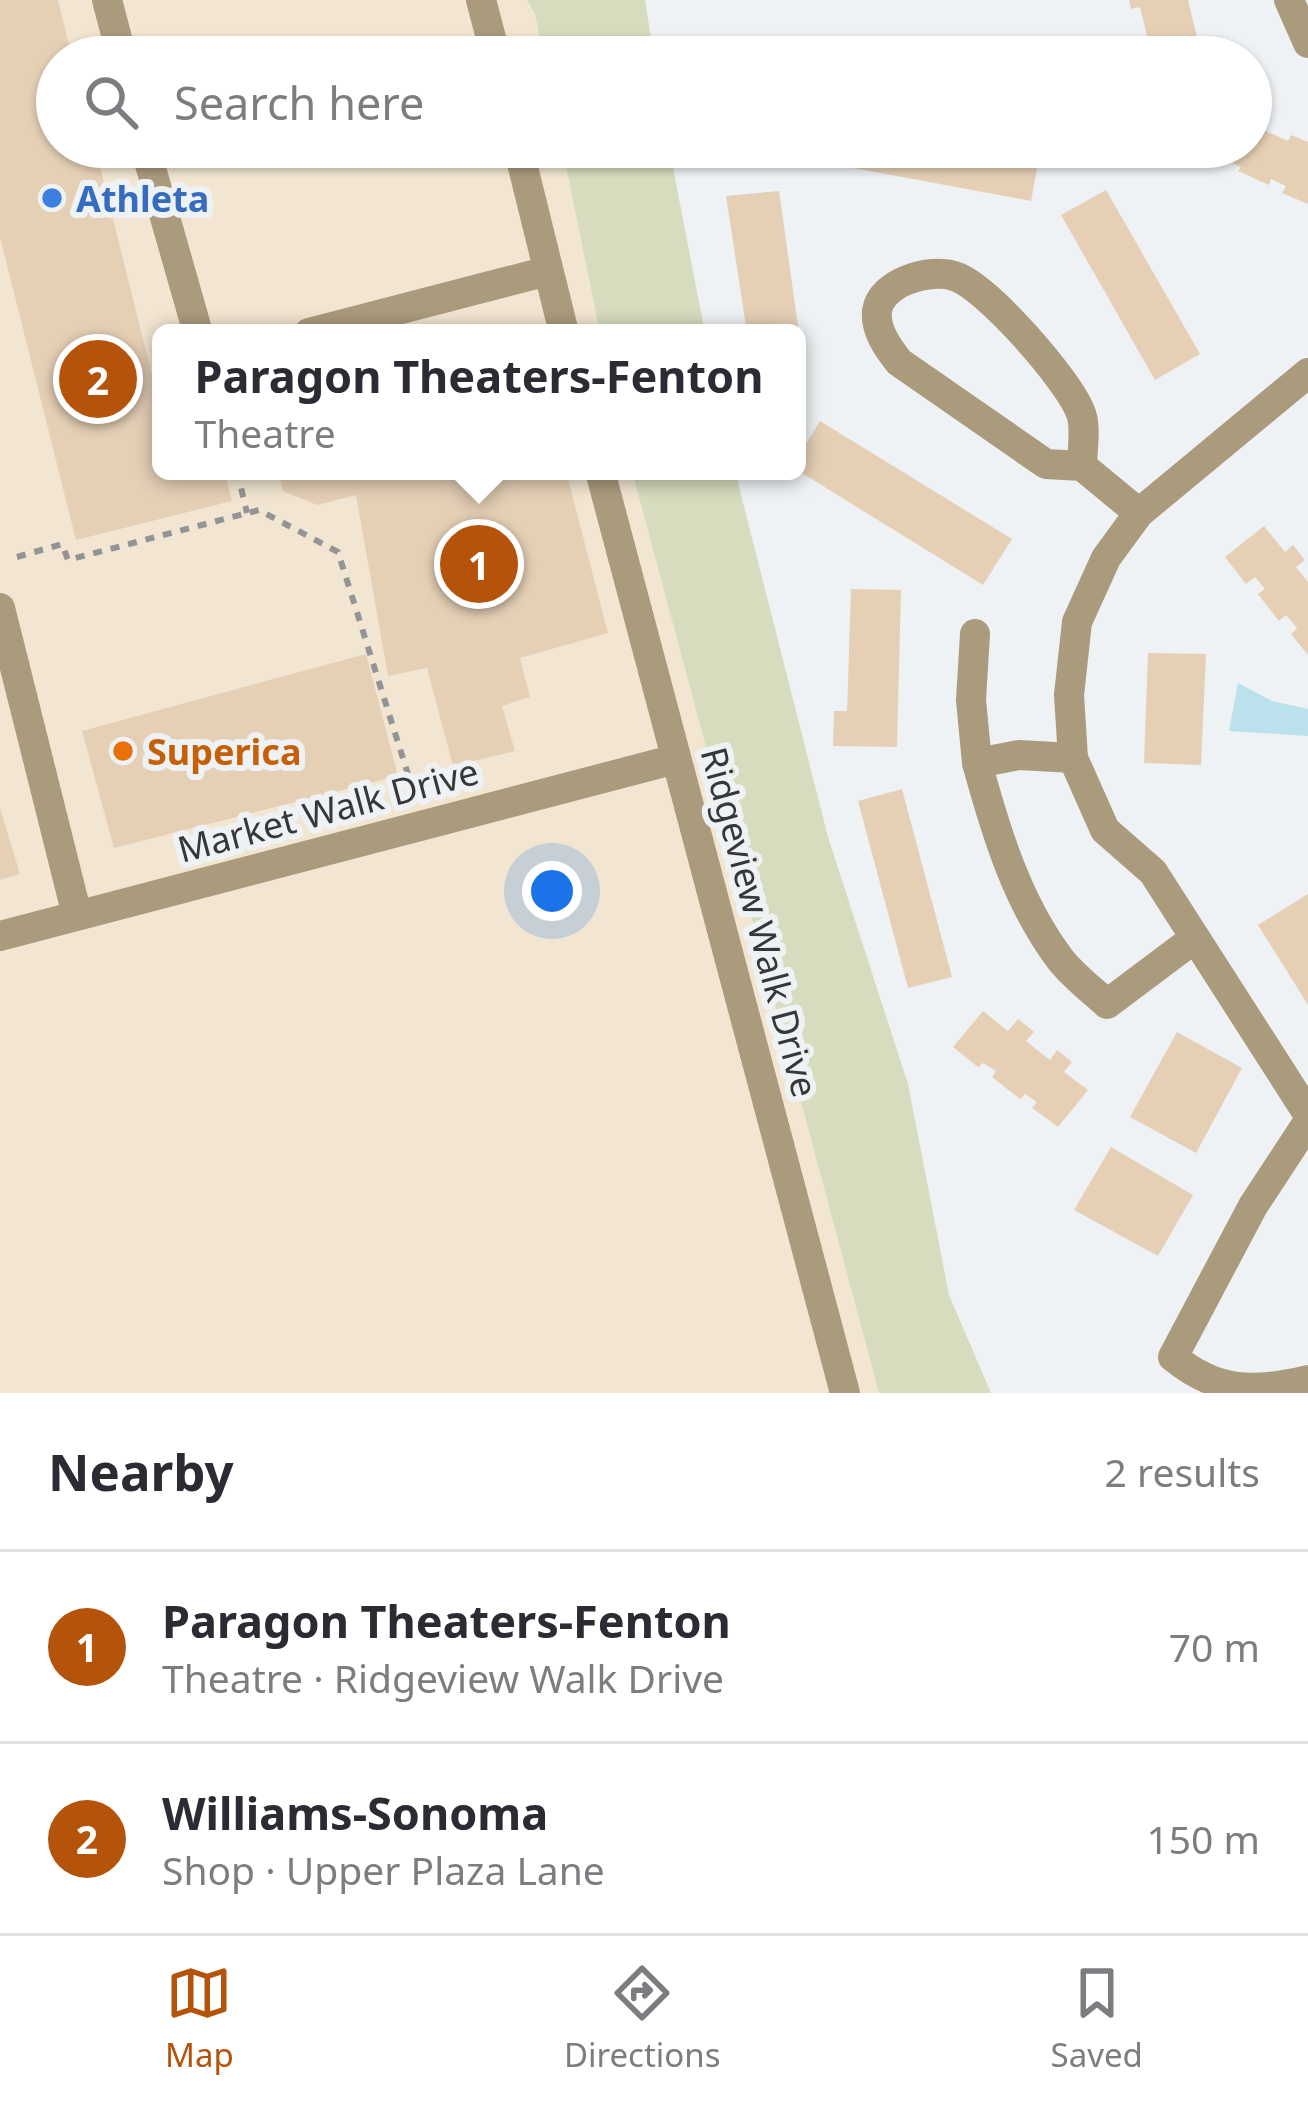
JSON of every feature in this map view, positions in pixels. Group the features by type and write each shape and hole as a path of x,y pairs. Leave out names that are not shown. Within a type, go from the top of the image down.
{"street":[{"path":"106,0 116,36"},
{"path":"481,0 490,36"},
{"path":"1289,0 1308,43"},
{"path":"151,168 195,324"},
{"path":"523,168 562,324"},
{"path":"344,324 548,271"},
{"path":"1082,466 1083,415 1072,394 995,302 956,276 938,273 899,284 883,299 877,309 879,323 887,348 898,362 1046,464 1082,466 1139,513"},
{"path":"1308,373 1139,513 1106,558 1077,622 1069,695 1073,758 1106,830 1153,872 1308,1118 1253,1206 1173,1357 1199,1379 1263,1392 1308,1380"},
{"name":"Ridgeview Walk Drive","path":"602,480 845,1393"},
{"path":"0,608 77,916"},
{"path":"975,634 971,700 977,764 997,838 1022,894 1061,961 1107,1004 1195,938"},
{"path":"977,764 1018,754 1073,758"},
{"name":"Market Walk Drive","path":"0,936 676,759"}],"path":[{"path":"239,480 247,513"},
{"path":"17,557 62,544 68,560 259,510 338,552 412,787"}],"shaded area":[{"path":"0,0 527,0 540,36 36,36 36,168 566,168 598,324 152,324 152,480 634,480 879,1393 0,1393"}],"green space":[{"path":"527,0 645,0 651,36 540,36"},
{"path":"566,168 673,168 703,324 598,324"},
{"path":"634,480 737,480 828,837 908,1084 949,1295 991,1393 879,1393"}],"water":[{"path":"1238,683 1272,701 1308,709 1308,736 1229,731"}],"building":[{"path":"0,0 58,0 67,36 36,36 36,168 100,168 152,375 152,480 226,480 232,501 76,540 0,237"},
{"path":"1129,0 1188,0 1197,36 1147,36 1140,7 1131,9"},
{"path":"1272,134 1308,142 1308,204 1282,193 1286,186 1271,179 1269,185 1238,171 1272,168"},
{"path":"853,168 1037,168 1031,201"},
{"path":"1106,190 1200,354 1155,380 1061,215"},
{"path":"779,191 798,324 746,324 726,196"},
{"path":"820,421 1012,539 983,585 806,476 806,444"},
{"path":"280,480 568,480 608,633 520,658 530,697 502,706 515,751 453,766 427,668 388,676 356,495 317,505 283,491"},
{"path":"1264,526 1285,552 1293,545 1305,560 1296,567 1308,582 1308,655 1291,634 1297,628 1286,615 1279,621 1258,594 1265,589 1255,577 1246,584 1225,557"},
{"path":"851,589 901,590 897,747 833,746 834,711 847,711"},
{"path":"1148,653 1206,654 1201,765 1144,763"},
{"path":"366,654 398,776 114,848 82,731"},
{"path":"902,789 952,977 908,988 858,801"},
{"path":"0,808 20,874 0,880"},
{"path":"1308,894 1308,1005 1258,925"},
{"path":"983,1011 1008,1031 1018,1019 1034,1032 1026,1041 1050,1060 1057,1050 1072,1062 1064,1072 1088,1090 1058,1127 1032,1108 1037,1102 1025,1094 1020,1099 992,1077 996,1071 983,1063 978,1067 953,1047"},
{"path":"1177,1032 1242,1068 1196,1153 1130,1117"},
{"path":"1111,1147 1193,1195 1158,1256 1074,1210"}],"place":[{"name":"Athleta","path":"52,198"},
{"name":"Williams-Sonoma","path":"98,379"},
{"name":"Paragon Theaters-Fenton","path":"479,564"},
{"name":"Superica","path":"123,751"}]}
